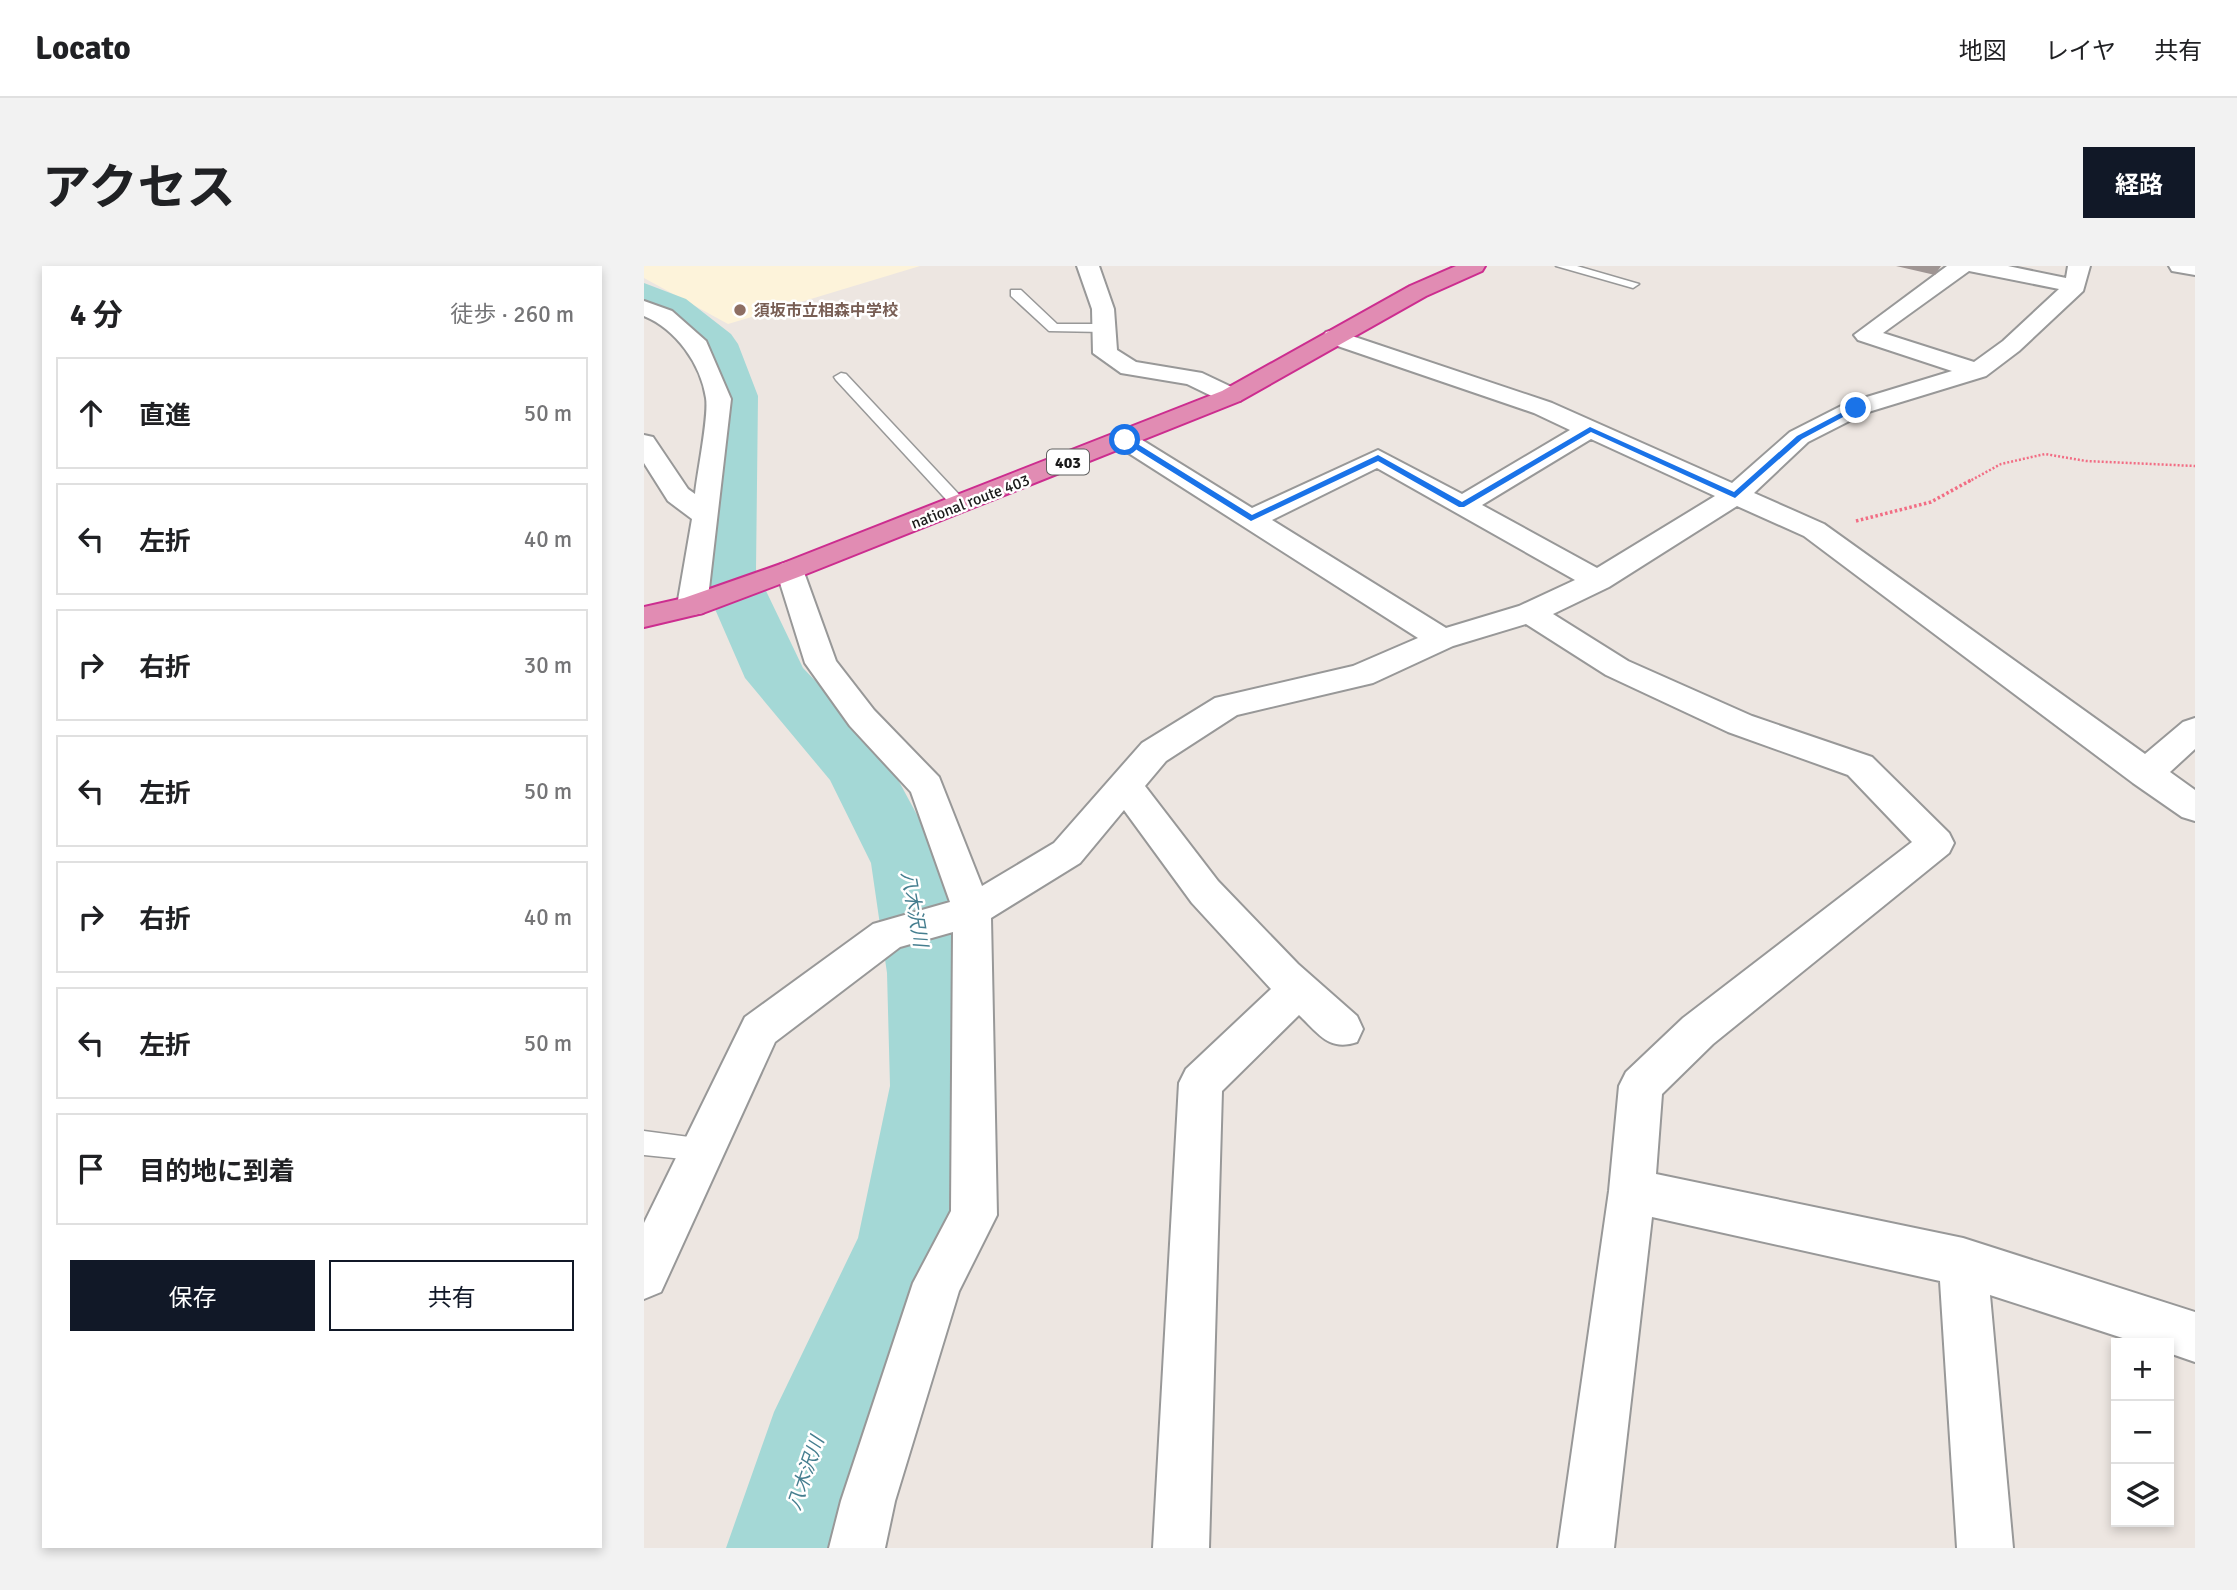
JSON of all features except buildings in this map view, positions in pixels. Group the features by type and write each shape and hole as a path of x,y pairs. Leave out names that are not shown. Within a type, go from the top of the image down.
{"highway":[{"name":"national route 403","path":"644,617 692,606 791,570 1231,396 1418,291 1474,266"}],"street":[{"path":"1088,266 1103,309 1105,354 1129,368 1193,378 1231,396"},
{"path":"1961,266 1867,335 1977,371"},
{"path":"1976,266 2077,276"},
{"path":"2180,266 2195,269"},
{"path":"644,1275 760,1030 887,935 972,911 1067,853 1154,752 1227,706 1362,675 1442,639 1531,613 1598,581 1735,495 1799,437 1856,408 1977,371 2011,346 2077,276"},
{"path":"644,308 664,316 698,345 719,399 706,516 692,606"},
{"path":"1334,337 1544,408 1814,530 2195,808"},
{"path":"1462,505 1590,429"},
{"path":"1125,440 1442,639"},
{"path":"644,443 678,495 706,516"},
{"path":"1251,519 1378,458 1598,581"},
{"path":"791,570 821,663 862,718 927,786 972,911 974,1215 937,1283 867,1501 858,1548"},
{"path":"1531,613 1617,668 1740,724 1860,766 1936,843 1698,1031 1641,1086 1632,1191 1586,1548"},
{"path":"2145,774 2195,730"},
{"path":"1125,785 1205,892 1298,990 1342,1028"},
{"path":"1181,1548 1202,1083 1298,990"},
{"path":"1632,1191 1963,1262 2195,1337"},
{"path":"1963,1262 1985,1548"}],"lane":[{"path":"1562,266 1633,284"},
{"path":"1016,293 1054,328 1104,328"},
{"path":"841,377 960,505"},
{"path":"644,1143 703,1149"}],"path":[{"path":"1814,530 1931,502 2001,464 2045,454 2086,461 2195,466"}],"shaded area":[{"name":"須坂市立相森中学校","path":"644,266 920,266 728,324 644,278"}],"waterway":[{"name":"八木沢川","path":"644,296 671,308 715,344 734,396 733,462 726,537 727,570 777,678 858,767 907,863 926,973 932,1086 903,1244 811,1449 780,1548"}],"place":[{"name":"須坂市立相森中学校","path":"740,310"}],"route":[{"path":"1125,440 1251,519 1378,458 1462,505 1590,429 1735,495 1799,437 1856,408"}]}
